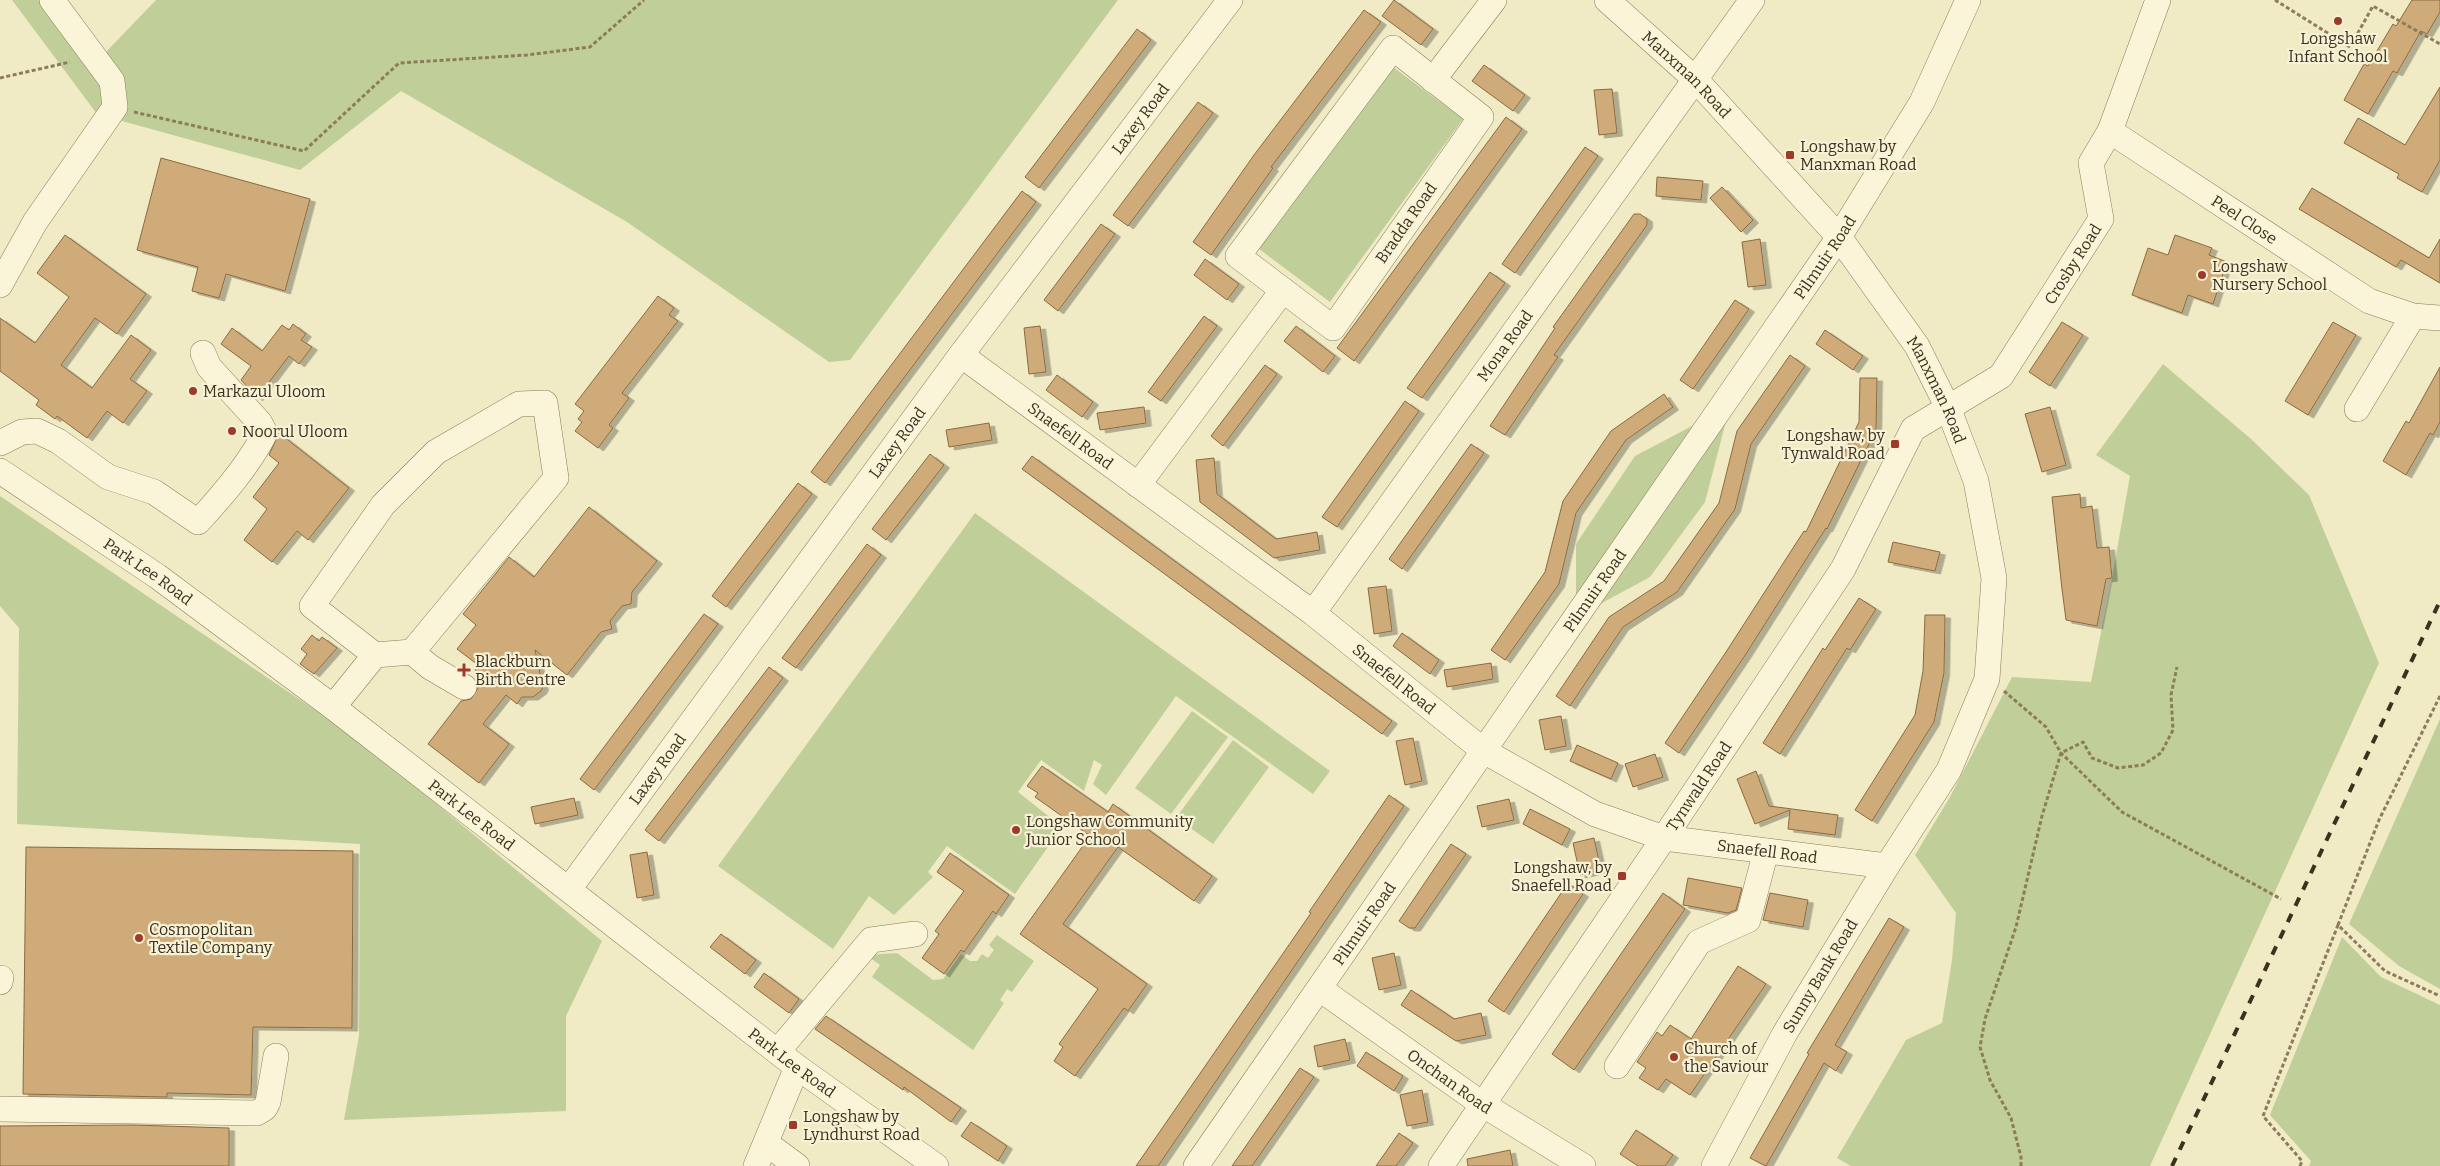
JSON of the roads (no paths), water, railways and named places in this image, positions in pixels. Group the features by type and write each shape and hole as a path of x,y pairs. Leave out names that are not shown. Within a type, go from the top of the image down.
{"street":[{"path":"0,285 35,222 115,107 112,82 52,0"},
{"name":"Laxey Road","path":"569,889 961,355 1230,0"},
{"path":"1433,80 1494,0"},
{"name":"Manxman Road","path":"1607,0 1696,80 1839,237 1917,346 1949,410 1976,481 1994,578 1987,679 1949,770 1887,866"},
{"name":"Mona Road","path":"1313,613 1752,0"},
{"name":"Pilmuir Road","path":"1196,1166 1839,237 1922,102 1968,0"},
{"name":"Crosby Road","path":"1949,410 2001,376 2101,219 2091,163 2110,131 2158,0"},
{"name":"Bradda Road","path":"1393,48 1433,80 1481,117 1333,328 1238,256 1393,48"},
{"name":"Peel Close","path":"2110,131 2370,301 2413,316 2440,318"},
{"path":"1138,485 1283,290"},
{"path":"2357,409 2413,316"},
{"path":"0,443 22,432 37,431 58,442 108,477 154,492 198,522 215,504 259,445 265,433 260,423 209,367 203,353"},
{"name":"Snaefell Road","path":"961,355 1313,613 1484,751 1595,814 1664,838 1887,866"},
{"path":"412,652 556,478 545,403 519,404 436,452 383,505 312,606 375,655 412,652 430,667 464,688"},
{"name":"Tynwald Road","path":"1441,1166 1664,838 1843,569 1913,429 1949,410"},
{"name":"Park Lee Road","path":"0,471 156,576 333,707 797,1067 936,1166"},
{"path":"333,707 375,655"},
{"path":"1618,1066 1699,942 1748,920 1766,851"},
{"name":"Sunny Bank Road","path":"1714,1166 1785,1033 1887,866"},
{"path":"778,1051 871,940 915,934"},
{"name":"Onchan Road","path":"1320,989 1482,1104 1582,1166"},
{"path":"0,1109 257,1113 265,1108 268,1102 276,1056"},
{"path":"797,1067 761,1155 797,1166"}],"railway":[{"path":"2172,1166 2440,601"}],"place":[{"name":"Longshaw Infant School","path":"2338,21"},
{"name":"Longshaw by Manxman Road","path":"1790,155"},
{"name":"Longshaw Nursery School","path":"2202,275"},
{"name":"Markazul Uloom","path":"193,391"},
{"name":"Noorul Uloom","path":"232,431"},
{"name":"Longshaw, by Tynwald Road","path":"1895,444"},
{"name":"Blackburn Birth Centre","path":"464,670"},
{"name":"Longshaw Community Junior School","path":"1016,830"},
{"name":"Longshaw, by Snaefell Road","path":"1622,876"},
{"name":"Cosmopolitan Textile Company","path":"139,938"},
{"name":"Church of the Saviour","path":"1674,1057"},
{"name":"Longshaw by Lyndhurst Road","path":"793,1125"}]}
